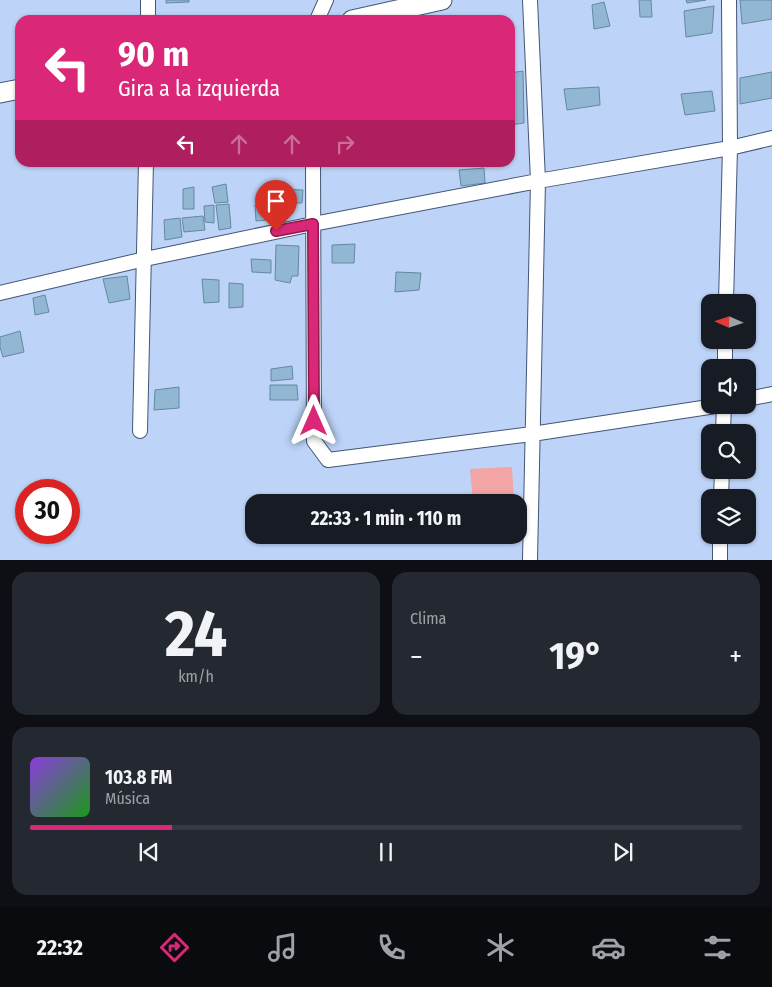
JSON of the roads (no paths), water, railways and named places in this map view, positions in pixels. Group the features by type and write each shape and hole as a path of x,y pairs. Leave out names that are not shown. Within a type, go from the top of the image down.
{"main road":[{"path":"374,15 442,0"},
{"path":"0,94 15,91"}],"street":[{"path":"148,0 148,15"},
{"path":"319,15 326,0"},
{"path":"530,0 538,181 530,560"},
{"path":"726,294 730,148 729,0"},
{"path":"0,293 145,259 313,224 538,181 730,148 772,138"},
{"path":"140,431 146,167"},
{"path":"313,167 314,441 328,460 532,434 701,408"},
{"path":"756,397 772,394"},
{"path":"720,544 720,560"}]}
